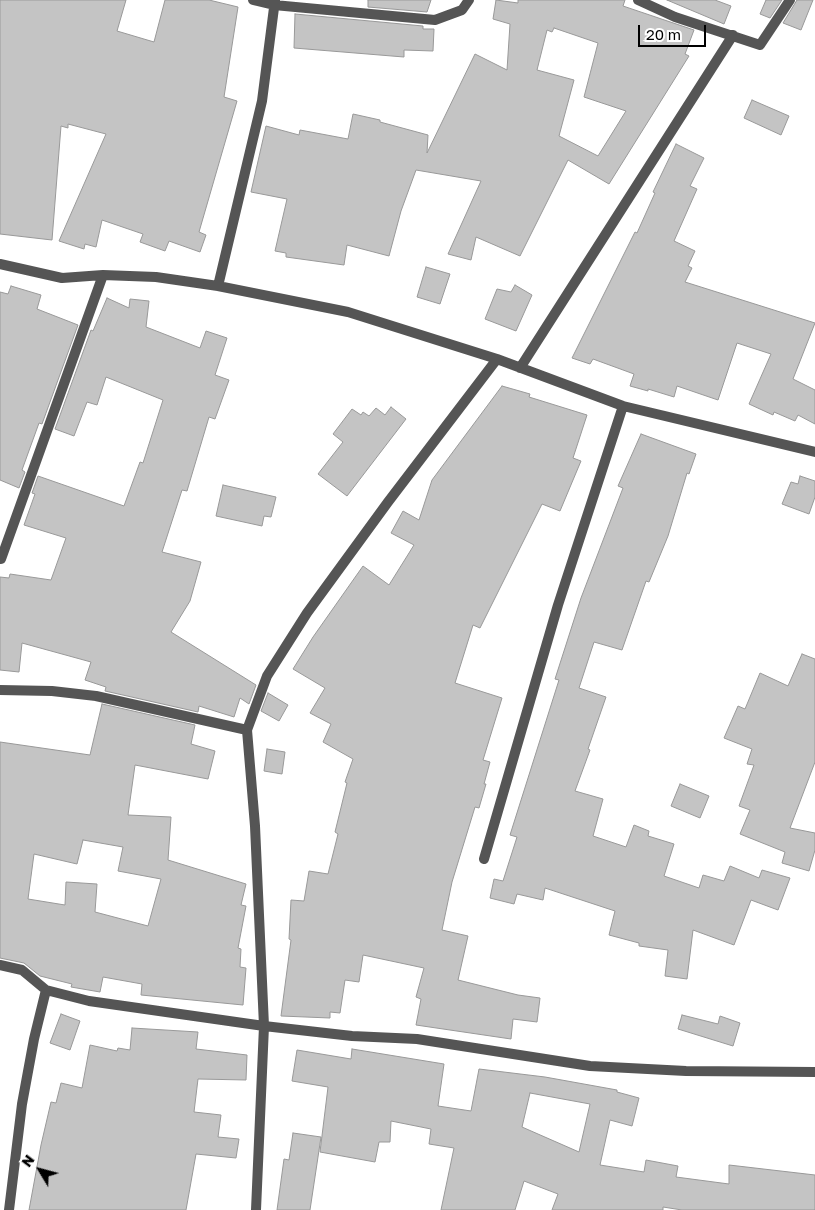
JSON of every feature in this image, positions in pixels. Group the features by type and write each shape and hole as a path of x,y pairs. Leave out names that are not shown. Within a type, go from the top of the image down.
{"street":[{"path":"253,0 435,20 462,10 469,0"},
{"path":"638,0 675,17 760,45 790,0"},
{"path":"218,286 262,101 275,2"},
{"path":"520,368 733,35"},
{"path":"0,264 62,278 103,275 156,277 218,286 348,312 497,359 624,406 815,452"},
{"path":"1,559 103,275"},
{"path":"256,1210 264,1026 255,826 247,730 267,676 307,613 388,502 497,359"},
{"path":"484,859 555,614 624,406"},
{"path":"0,690 52,691 96,696 247,730"},
{"path":"0,965 22,970 46,990 89,1001 264,1026 352,1036 417,1039 590,1066 686,1071 815,1072"},
{"path":"9,1210 22,1104 34,1039 46,990"}],"building":[{"path":"0,0 126,0 117,31 154,42 165,0 209,0 238,7 224,97 237,101 199,232 206,235 200,252 169,241 165,251 140,242 143,234 102,220 96,247 85,244 84,249 59,241 106,134 68,124 68,128 61,126 52,240 0,234"},
{"path":"368,0 431,0 427,12 368,7"},
{"path":"496,0 518,3 518,0 625,0 623,6 694,30 685,54 689,56 609,184 568,160 520,256 476,237 471,260 448,254 481,181 416,170 401,211 389,256 347,245 344,265 286,257 286,253 275,251 287,199 251,192 266,126 299,135 300,130 348,139 353,114 380,120 380,122 428,135 427,153 475,54 507,70 510,24 493,19","holes":["554,28 598,43 584,97 626,111 598,156 559,136 574,80 537,70 547,30 552,32"]},
{"path":"667,0 715,0 731,6 724,24"},
{"path":"766,0 782,0 770,18 760,14"},
{"path":"797,0 813,0 801,30 783,23"},
{"path":"295,14 423,26 423,29 434,29 433,51 404,50 404,57 294,48"},
{"path":"752,100 789,116 781,135 744,118"},
{"path":"676,144 704,158 690,186 697,189 674,241 695,251 688,266 692,268 685,282 815,323 793,379 815,390 815,424 798,415 795,421 774,412 773,415 749,404 771,354 737,343 718,400 677,386 674,397 630,386 634,374 593,359 590,364 572,358 635,232 637,233 655,193 653,192"},
{"path":"426,267 450,274 440,304 417,297"},
{"path":"515,285 532,295 516,331 485,319 497,289 511,292"},
{"path":"11,286 41,295 37,309 78,325 42,424 39,423 22,470 25,472 19,488 0,480 0,292 8,294"},
{"path":"107,298 129,308 130,299 149,301 146,327 200,348 206,331 227,338 215,375 229,380 215,419 209,417 187,491 182,490 162,552 201,562 190,601 171,632 256,685 249,704 240,698 234,717 199,706 198,712 105,691 106,687 85,680 91,662 22,643 19,672 0,670 0,577 9,578 10,574 51,580 66,538 24,525 35,494 32,493 38,476 124,506 140,462 143,463 163,400 106,377 97,405 87,402 74,436 55,429 91,330 93,331"},
{"path":"502,386 530,394 529,397 587,415 573,458 581,461 560,511 542,504 480,628 473,625 455,683 502,698 483,760 490,762 484,784 486,784 479,808 475,807 452,882 442,930 468,936 458,980 518,995 540,998 537,1022 513,1019 511,1039 416,1025 421,999 416,997 424,968 363,955 359,982 345,980 340,1013 330,1012 330,1018 281,1016 291,940 289,939 291,900 304,901 309,871 328,874 338,834 335,832 347,783 345,782 353,759 323,742 331,724 310,713 325,688 293,669 363,566 389,585 414,545 391,533 403,511 419,520 432,480"},
{"path":"391,407 406,419 347,496 318,474 343,442 333,434 352,409 361,415 363,412 369,416 376,408 385,415"},
{"path":"641,434 696,454 689,474 687,473 668,536 649,582 646,581 622,650 594,642 579,688 606,697 575,791 603,799 593,836 626,847 634,825 649,831 648,836 674,844 664,876 699,888 703,875 724,881 730,866 759,878 762,870 790,878 778,910 751,900 734,945 693,930 687,979 665,976 668,950 639,946 639,943 609,935 615,911 545,888 543,900 517,894 514,904 490,898 494,879 503,881 517,837 510,835 559,680 555,679 581,598 623,488 618,486"},
{"path":"800,476 815,481 815,497 809,514 782,504 791,482 798,484"},
{"path":"223,485 276,497 271,517 264,516 262,526 216,516"},
{"path":"802,654 815,659 815,762 790,828 815,833 815,850 809,871 782,863 785,852 740,834 750,810 739,806 754,765 747,764 752,749 724,738 738,706 745,709 760,673 788,686"},
{"path":"268,693 288,705 279,721 261,711"},
{"path":"102,704 195,725 191,744 215,751 208,779 135,765 128,815 171,817 168,860 246,884 241,905 246,906 238,948 241,949 240,967 246,968 243,1005 141,995 142,984 103,977 100,992 71,987 72,984 40,976 24,963 0,958 0,742 90,755","holes":["83,840 123,847 118,871 161,879 148,926 95,912 97,884 66,882 65,905 28,899 34,854 77,864"]},
{"path":"267,749 285,752 282,774 264,771"},
{"path":"680,784 709,796 700,818 671,806"},
{"path":"61,1014 80,1021 70,1050 50,1043"},
{"path":"682,1015 718,1024 720,1016 740,1023 733,1046 678,1029"},
{"path":"132,1028 198,1032 196,1049 247,1055 246,1080 198,1079 194,1112 221,1115 218,1137 239,1139 236,1158 196,1154 186,1210 29,1210 51,1102 56,1103 61,1083 82,1088 90,1045 117,1051 118,1048 130,1050"},
{"path":"352,1049 444,1064 438,1106 471,1111 479,1069 545,1077 617,1090 617,1092 639,1098 632,1126 610,1120 600,1165 644,1172 646,1160 678,1166 676,1177 729,1184 729,1165 815,1175 815,1210 682,1210 663,1207 663,1210 552,1210 558,1194 524,1181 515,1210 441,1210 454,1148 429,1144 431,1129 391,1121 390,1142 379,1142 375,1162 320,1152 328,1087 292,1081 297,1050 351,1059","holes":["530,1093 590,1104 579,1152 522,1127"]},
{"path":"293,1133 321,1137 310,1210 277,1210 284,1159 289,1160"}]}
